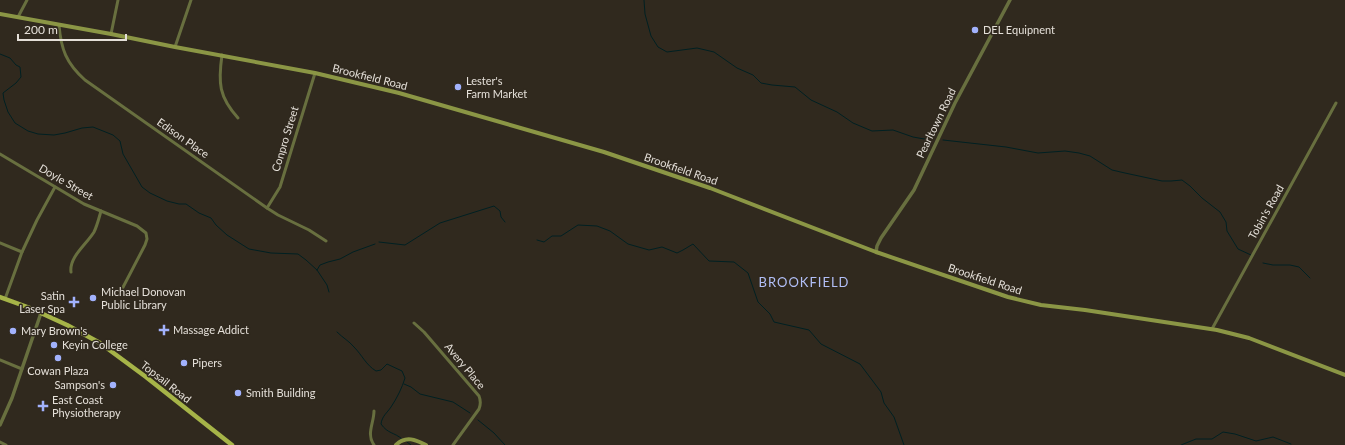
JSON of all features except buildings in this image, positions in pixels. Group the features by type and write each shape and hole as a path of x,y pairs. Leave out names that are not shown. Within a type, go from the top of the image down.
{"main road":[{"name":"Brookfield Road","path":"0,14 315,73 399,93 604,152 710,188 876,252 1008,297 1041,305 1212,329 1249,338 1345,375"},
{"name":"Topsail Road","path":"0,297 72,327 113,351 232,445"},
{"path":"397,444 409,438 426,445"}],"street":[{"path":"18,17 28,0"},
{"path":"111,34 118,0"},
{"path":"175,47 191,0"},
{"name":"Pearltown Road","path":"876,252 881,238 914,190 955,103 1010,0"},
{"name":"Edison Place","path":"59,25 60,40 64,52 71,66 84,80 267,208 309,230 326,241"},
{"path":"222,55 220,69 220,91 228,107 238,118"},
{"name":"Conpro Street","path":"267,208 280,187 315,73"},
{"name":"Tobin's Road","path":"1212,329 1336,103"},
{"name":"Doyle Street","path":"0,154 84,204 137,226 146,233 147,239 120,293"},
{"path":"5,299 22,252 55,187"},
{"path":"70,272 70,266 74,259 93,233 101,211"},
{"path":"0,243 22,252"},
{"path":"0,424 12,398 41,313"},
{"name":"Avery Place","path":"414,323 424,332 479,396 481,404 479,409 453,445"},
{"path":"0,360 22,369"},
{"path":"374,411 374,419 370,434 371,441 374,445"},
{"path":"0,442 6,445"}],"waterway":[{"path":"644,0 645,14 651,36 658,47 667,52 697,48 714,52 737,68 753,75 761,83 795,87 811,100 837,112 853,123 872,131 893,130 913,137 930,140"},
{"path":"0,54 10,58 20,67 21,77 3,93 8,112 15,123 28,131 38,134 54,135 82,128 93,127 113,135 120,141 123,154 142,187 150,193 167,201 186,204 199,213 211,218 227,235 249,249 271,253 298,254 317,270 327,285 329,292"},
{"path":"943,140 1006,147 1038,153 1065,151 1079,153 1090,156 1112,170 1162,181 1182,180 1220,212 1226,222 1227,231 1238,249 1251,255"},
{"path":"379,242 405,245 440,223 494,206 500,211 501,217 505,222"},
{"path":"537,240 544,242 552,236 561,236 578,225 597,226 610,231 628,244 649,250 662,247 677,253 693,244 709,261 734,262 748,273 758,302 770,314 774,322 809,330 821,344 860,364 881,392 884,403 894,417 904,445"},
{"path":"317,270 320,265 340,259 353,252 375,244"},
{"path":"1263,263 1299,267 1310,278"},
{"path":"337,332 352,345 369,366 376,371 381,370 387,364 402,371 405,378 399,393 381,424 386,430 402,439"},
{"path":"404,384 420,394 453,402 470,413"},
{"path":"478,420 494,433 505,445"},
{"path":"1181,445 1196,439 1212,439 1223,432 1235,434 1256,441 1273,437 1291,444"},
{"path":"407,442 411,445"}],"place":[{"name":"DEL Equipnent","path":"975,30"},
{"name":"Lester's Farm Market","path":"458,87"},
{"name":"Michael Donovan Public Library","path":"93,298"},
{"name":"Satin Laser Spa","path":"74,302"},
{"name":"Massage Addict","path":"164,330"},
{"name":"Mary Brown's","path":"13,331"},
{"name":"Keyin College","path":"54,345"},
{"name":"Cowan Plaza","path":"58,358"},
{"name":"Pipers","path":"184,363"},
{"name":"Sampson's","path":"113,385"},
{"name":"Smith Building","path":"238,393"},
{"name":"East Coast Physiotherapy","path":"43,406"}],"district":[{"name":"BROOKFIELD","path":"804,282"}]}
